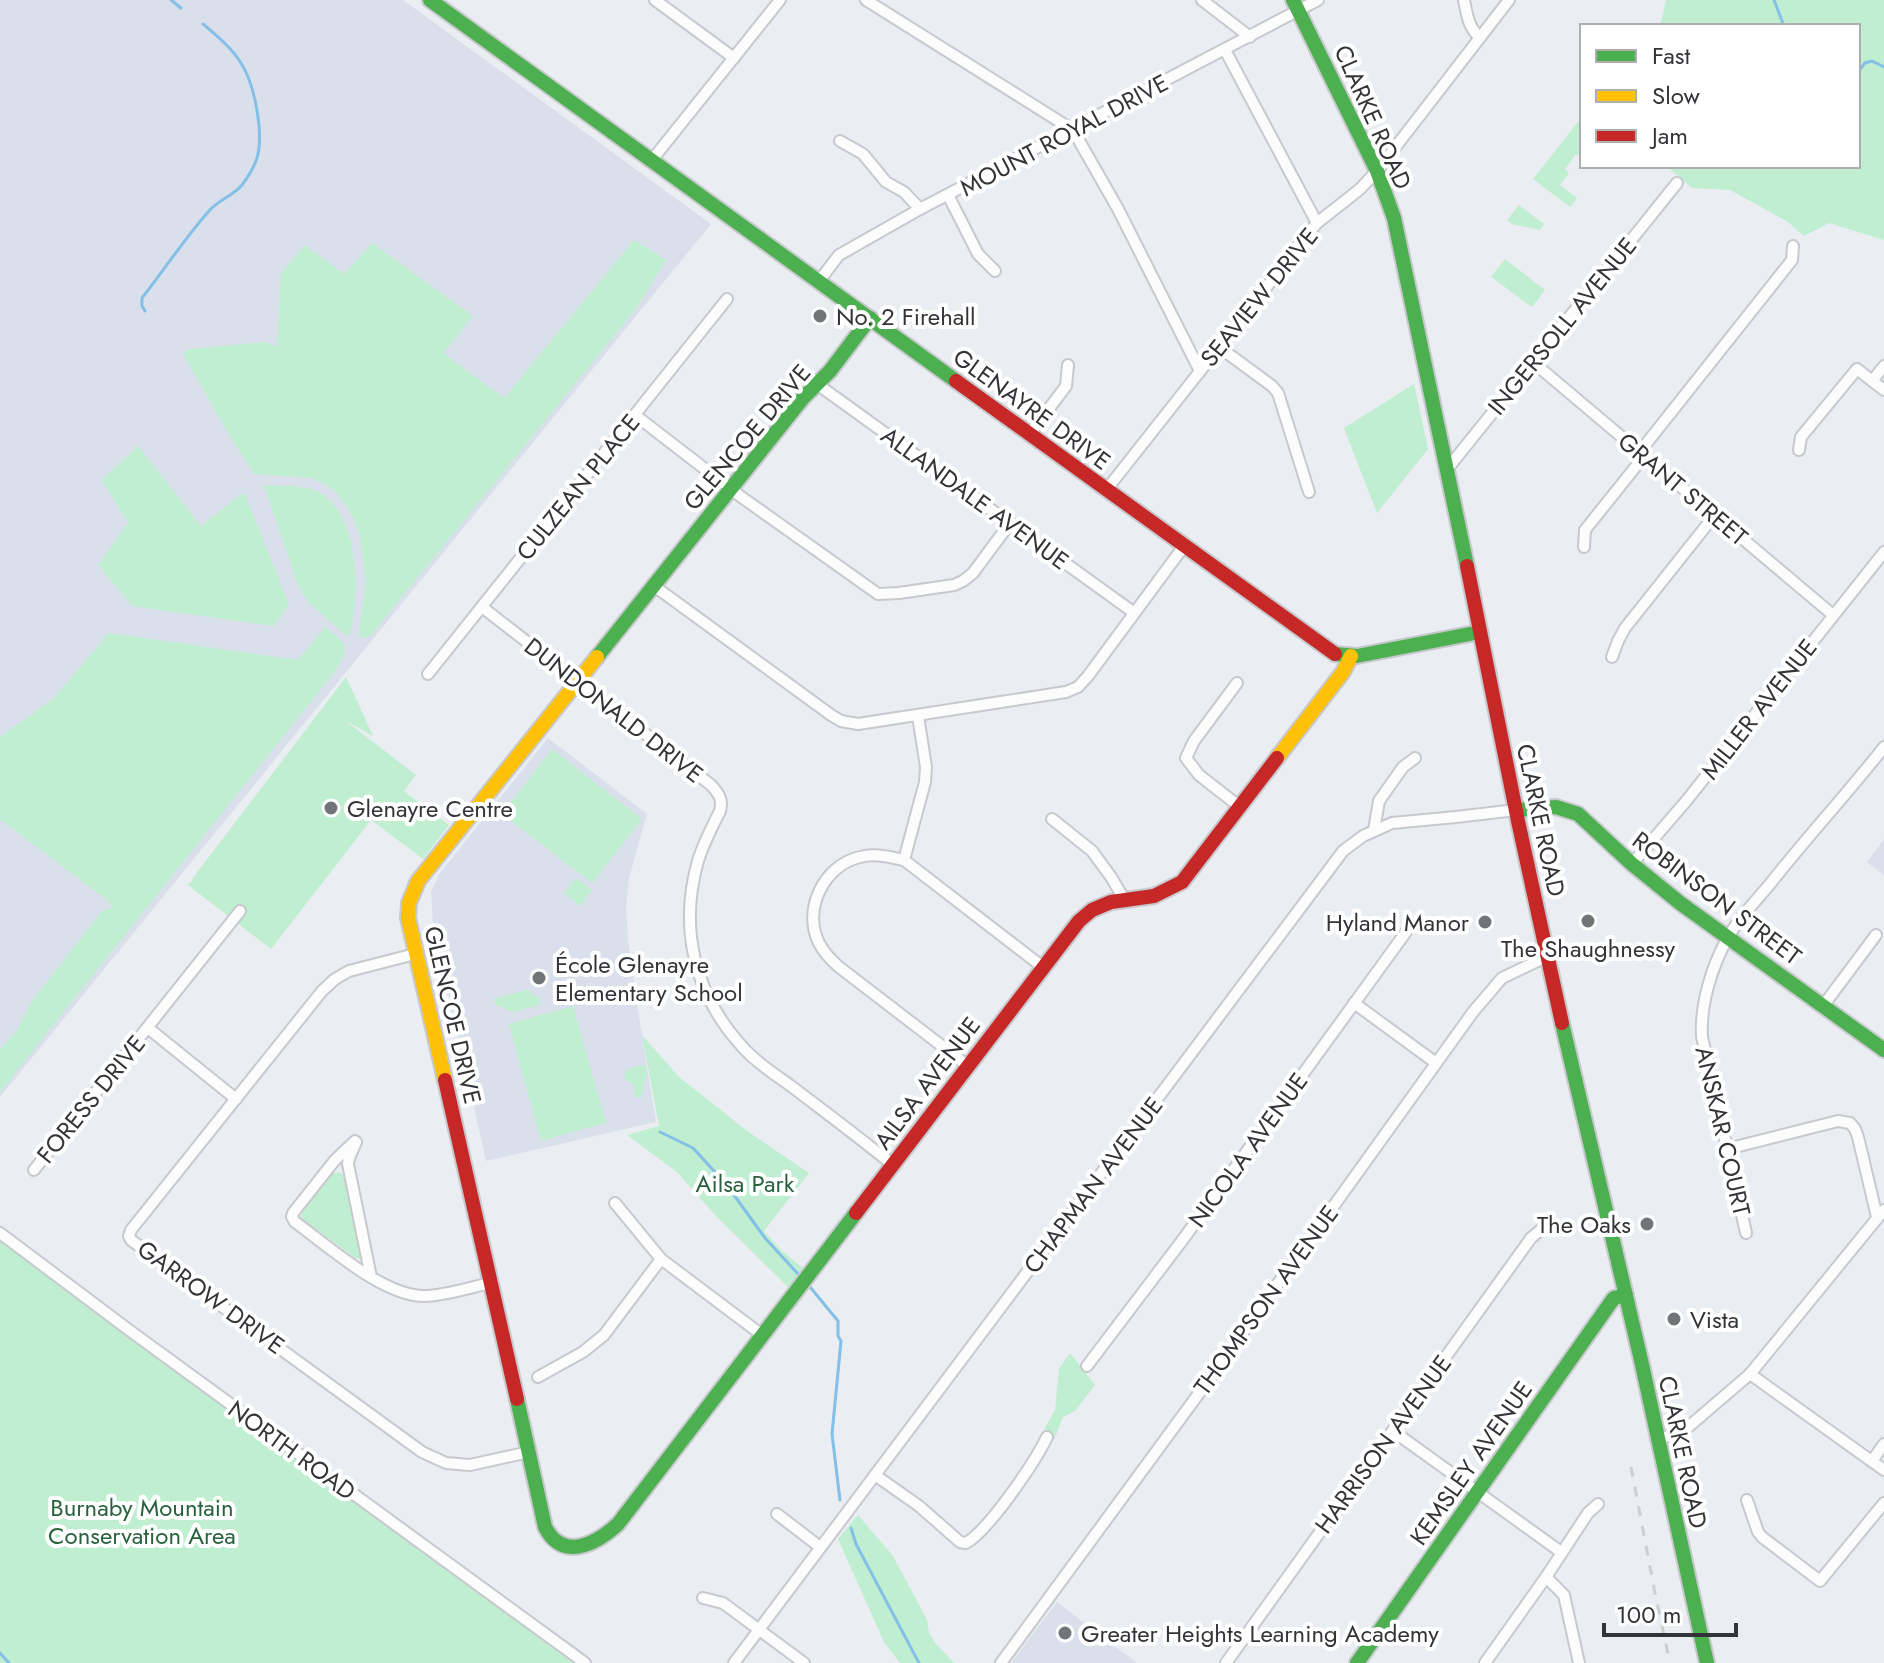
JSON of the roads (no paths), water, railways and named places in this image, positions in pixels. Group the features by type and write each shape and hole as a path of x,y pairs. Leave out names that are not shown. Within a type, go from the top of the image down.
{"street":[{"name":"GLENAYRE DRIVE","path":"430,0 1334,654 1351,656"},
{"path":"655,0 734,58"},
{"path":"652,160 780,0"},
{"path":"866,0 1073,130 1118,209 1200,371"},
{"path":"1202,0 1250,37"},
{"name":"MOUNT ROYAL DRIVE","path":"819,281 839,255 920,209 1250,37 1296,6 1318,0"},
{"path":"1464,0 1468,21 1479,37"},
{"name":"SEAVIEW DRIVE","path":"1107,489 1317,223 1360,189 1377,171 1509,0"},
{"name":"CLARKE ROAD","path":"1296,6 1377,171 1394,218 1448,468 1516,810 1707,1663"},
{"path":"1225,50 1317,223"},
{"path":"840,141 863,154 886,182 904,192 920,209"},
{"name":"INGERSOLL AVENUE","path":"1448,468 1677,183"},
{"path":"948,195 978,254 995,271"},
{"path":"1584,547 1585,530 1637,465 1646,444 1792,260 1793,246"},
{"name":"CULZEAN PLACE","path":"428,674 727,299"},
{"name":"GLENCOE DRIVE","path":"550,1536 545,1527 415,954 408,918 409,903 418,881 870,318"},
{"path":"1219,347 1278,393 1309,492"},
{"name":"GRANT STREET","path":"1534,363 1833,615"},
{"path":"1030,434 1066,386 1068,365"},
{"path":"1872,381 1884,366"},
{"path":"1799,450 1801,437 1857,369 1884,390"},
{"name":"ALLANDALE AVENUE","path":"817,384 1133,612"},
{"path":"635,415 731,489 869,589 883,595 963,581 973,573 1010,523"},
{"path":"1612,657 1622,634 1714,516"},
{"path":"654,586 841,721 858,724 1066,692 1078,687 1184,546"},
{"name":"MILLER AVENUE","path":"1632,864 1687,800 1884,552"},
{"name":"DUNDONALD DRIVE","path":"482,607 720,794 720,811 698,858 692,884 689,931 701,981 714,1011 740,1045 763,1065 893,1165"},
{"path":"1351,656 1480,632"},
{"name":"AILSA AVENUE","path":"550,1536 567,1547 598,1539 618,1524 1079,921 1092,910 1124,899 1154,896 1182,882 1343,672 1351,656"},
{"path":"1237,683 1194,741 1186,758 1199,775 1240,807"},
{"path":"904,860 925,782 926,767 918,716"},
{"name":"ANSKAR COURT","path":"1746,1233 1702,1037 1704,1005 1710,983 1728,937 1884,747"},
{"path":"1374,830 1379,801 1403,767 1415,758"},
{"name":"ROBINSON STREET","path":"1516,810 1556,807 1584,819 1680,903 1884,1050"},
{"name":"CHAPMAN AVENUE","path":"734,1663 1334,862 1352,843 1392,823 1516,810"},
{"path":"1052,819 1092,851 1124,899"},
{"path":"968,1066 827,956 818,942 813,914 816,899 830,875 843,864 859,857 881,855 904,860 1044,968"},
{"name":"FORESS DRIVE","path":"34,1170 240,911"},
{"name":"NICOLA AVENUE","path":"1087,1366 1406,932"},
{"path":"1823,1006 1876,935"},
{"name":"GARROW DRIVE","path":"415,954 349,971 322,991 129,1236 422,1452 446,1463 470,1465 529,1452"},
{"name":"THOMPSON AVENUE","path":"1001,1663 1214,1374 1473,1012 1502,978 1548,956"},
{"path":"1354,1003 1436,1063"},
{"name":"FORESS DRIVE","path":"148,1028 236,1099"},
{"path":"1658,1440 1687,1428 1750,1374 1881,1213 1858,1137 1850,1123 1838,1121 1727,1149"},
{"path":"371,1277 348,1164 355,1141 335,1160 292,1217 371,1277 396,1291 428,1296 491,1283"},
{"path":"615,1203 661,1259 762,1335"},
{"name":"HARRISON AVENUE","path":"1226,1663 1531,1238 1543,1228"},
{"name":"NORTH ROAD","path":"0,1233 585,1663"},
{"path":"538,1377 583,1352 604,1335 661,1259"},
{"name":"KEMSLEY AVENUE","path":"1357,1663 1614,1298 1626,1295"},
{"path":"1750,1374 1884,1470"},
{"path":"1393,1431 1561,1552"},
{"path":"875,1475 919,1506 960,1542 966,1543 981,1532 1030,1467 1047,1437"},
{"path":"1872,1461 1884,1444"},
{"path":"1747,1500 1762,1537 1820,1581 1884,1503"},
{"path":"1485,1663 1588,1513 1598,1504"},
{"path":"777,1514 820,1547"},
{"path":"1546,1577 1564,1595 1579,1663"},
{"path":"703,1598 723,1603 804,1663"}],"waterway":[{"path":"171,0 181,8"},
{"path":"1774,0 1783,24"},
{"path":"145,311 142,298 209,211 242,185 257,158 259,123 246,72 233,52 203,24"},
{"path":"1860,69 1872,61 1884,67"},
{"path":"660,1132 693,1148 799,1275"},
{"path":"810,1287 838,1321 841,1341 832,1434 840,1500"},
{"path":"851,1528 856,1544 919,1663"},
{"path":"0,1653 9,1663"}],"railway":[{"path":"1631,1467 1670,1663"}],"place":[{"name":"No. 2 Firehall","path":"820,316"},
{"name":"Glenayre Centre","path":"331,808"},
{"name":"The Shaughnessy","path":"1588,921"},
{"name":"Hyland Manor","path":"1485,922"},
{"name":"École Glenayre Elementary School","path":"539,978"},
{"name":"The Oaks","path":"1647,1224"},
{"name":"Vista","path":"1674,1319"},
{"name":"Greater Heights Learning Academy","path":"1065,1633"}],"park label":[{"name":"Ailsa Park","path":"745,1183"},
{"name":"Burnaby Mountain Conservation Area","path":"142,1521"}]}
